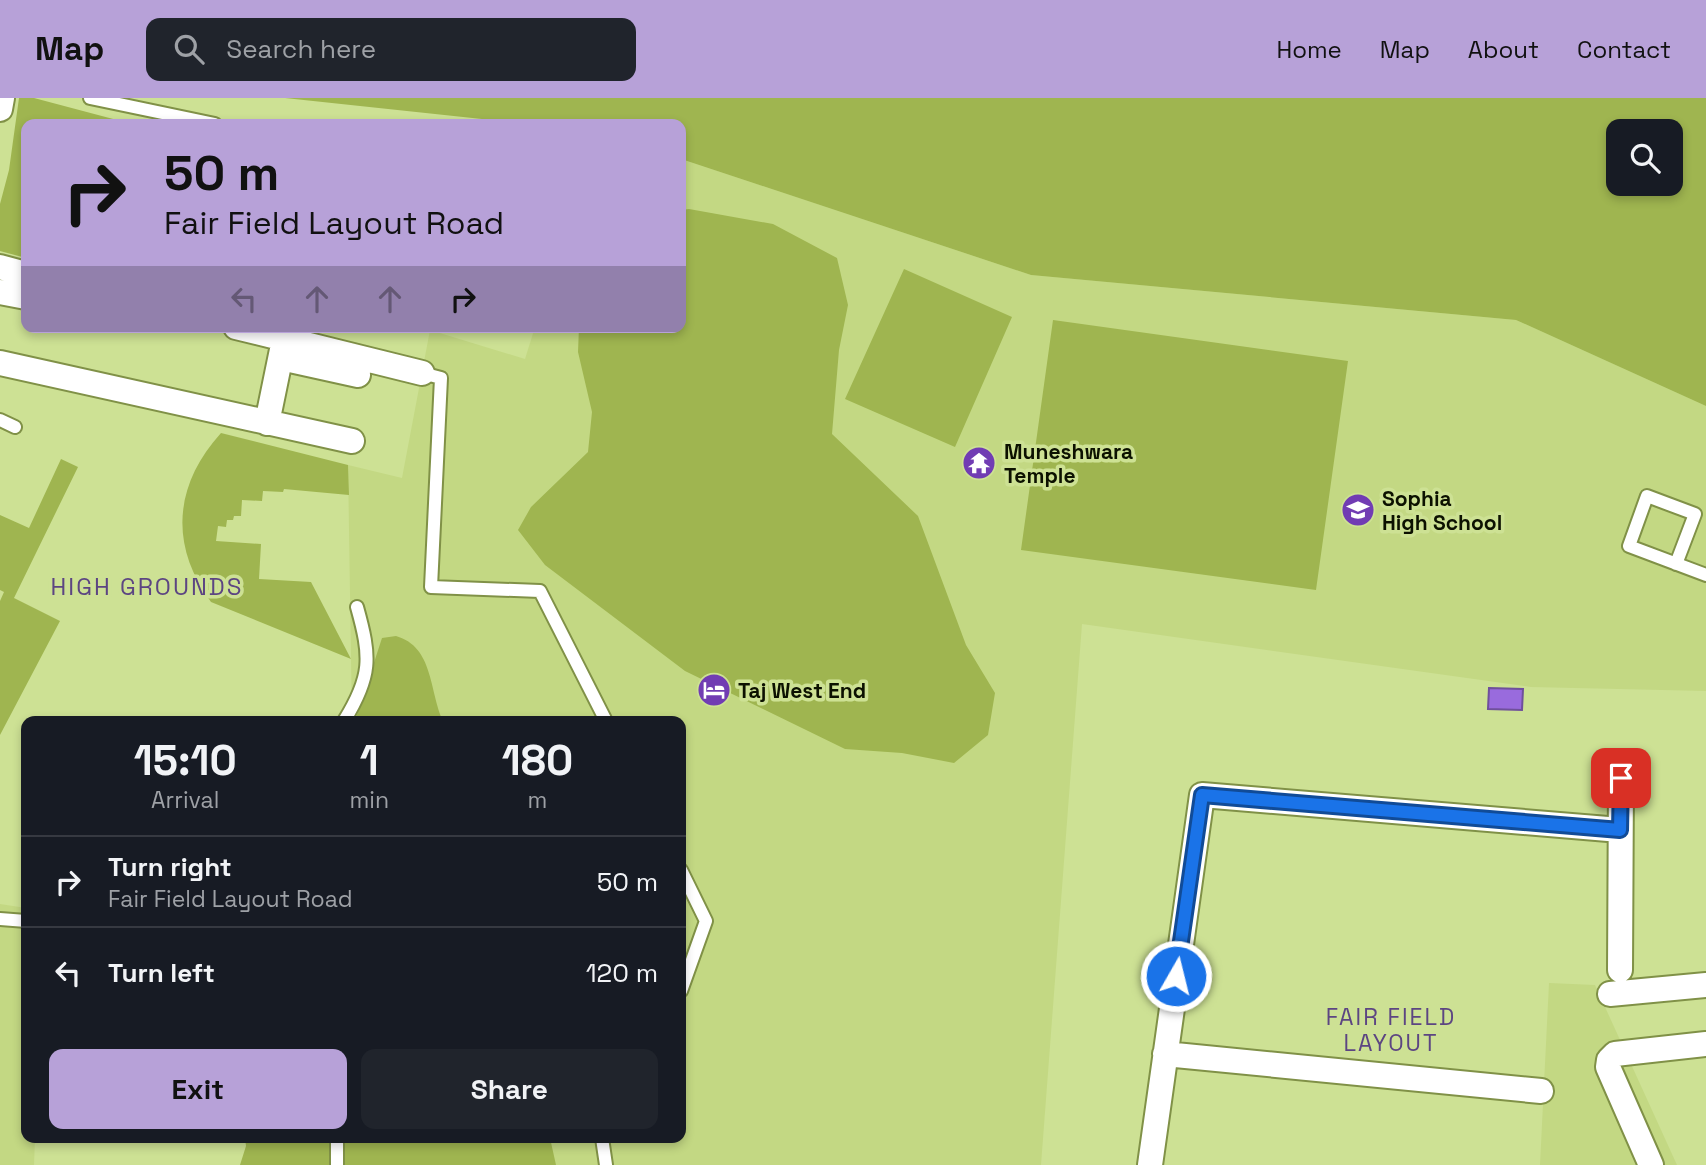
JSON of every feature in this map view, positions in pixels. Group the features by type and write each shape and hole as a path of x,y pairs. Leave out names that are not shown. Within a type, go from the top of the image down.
{"street":[{"path":"0,109 2,98"},
{"path":"0,267 21,273"},
{"path":"0,292 21,296"},
{"path":"249,333 283,349 358,375"},
{"path":"283,349 422,373"},
{"path":"267,423 283,349"},
{"path":"0,363 352,441"},
{"path":"1619,970 1621,778"},
{"path":"1150,1165 1202,795 1620,830"},
{"path":"1610,994 1706,985"},
{"path":"1651,1165 1608,1067 1609,1060 1615,1054 1706,1044"},
{"path":"1165,1054 1541,1091"}],"lane":[{"path":"90,98 191,119"},
{"path":"422,373 441,378 431,587 540,592 603,716"},
{"path":"0,420 15,427"},
{"path":"1676,564 1695,514 1647,496 1629,546 1676,564 1706,575"},
{"path":"347,716 361,695 367,663 366,641 357,607"},
{"path":"686,880 706,920 686,976"},
{"path":"0,919 21,921"},
{"path":"337,1143 337,1165"},
{"path":"603,1143 606,1165"}],"shaded area":[{"path":"19,98 34,98 113,119 21,119 21,257 0,251 0,204 9,170"},
{"path":"285,98 1706,98 1706,406 1516,320 1031,275 686,161 686,119 483,119"},
{"name":"Taj West End","path":"686,161 1031,275 1516,320 1706,406 1706,691 1531,687 1082,624 1041,1165 358,1165 357,1143 686,1143 686,716 352,716 348,465 402,478 429,333 440,333 525,359 533,333 686,333"},
{"path":"686,209 773,224 837,258 848,305 839,350 832,434 918,516 966,645 995,693 988,735 954,763 902,753 845,749 685,671 545,565 518,530 531,507 588,452 592,412 578,352 579,333 686,333"},
{"path":"904,269 1012,317 955,447 845,399"},
{"path":"1053,320 1348,361 1316,590 1021,550"},
{"path":"221,433 348,465 349,495 284,489 283,492 263,491 262,501 242,500 241,516 227,520 226,527 218,526 216,541 261,544 259,579 311,582 351,659 211,602 197,581 183,537 186,494 205,453"},
{"path":"61,459 78,467 14,598 60,621 0,735 0,601 4,592 0,590 0,515 29,528"},
{"path":"396,636 417,650 424,660 441,716 357,716 382,638"},
{"path":"1489,688 1523,689 1522,710 1488,709"},
{"path":"0,904 21,907 21,1143 35,1143 34,1165 0,1165"},
{"path":"1549,983 1595,985 1677,1165 1540,1165"},
{"path":"246,1143 551,1143 556,1165 240,1165"}],"place":[{"name":"Muneshwara Temple","path":"979,463"},
{"name":"Sophia High School","path":"1358,510"},
{"name":"Taj West End","path":"714,690"}],"district":[{"name":"HIGH GROUNDS","path":"147,586"},
{"name":"FAIR FIELD LAYOUT","path":"1391,1030"}],"route":[{"path":"1176,976 1202,795 1620,830 1621,778"}]}
